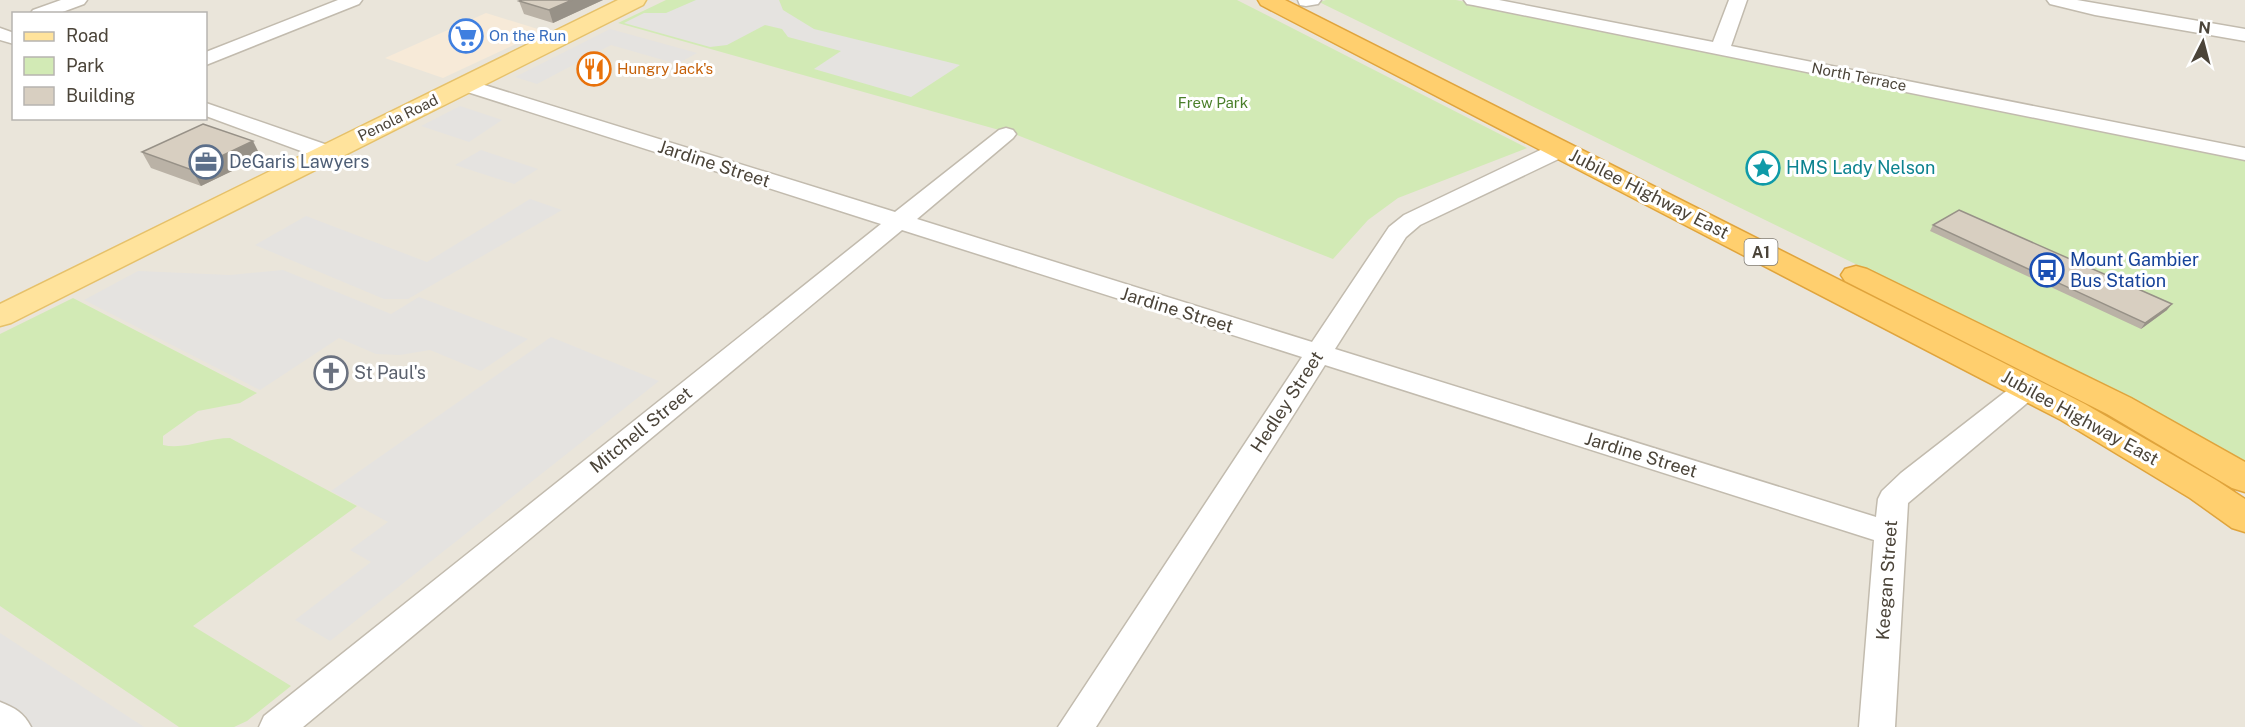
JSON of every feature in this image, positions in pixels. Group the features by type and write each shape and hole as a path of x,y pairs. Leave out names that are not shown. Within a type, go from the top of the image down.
{"highway":[{"name":"Jubilee Highway East","path":"1269,0 1406,60 2109,401 2245,479"},
{"name":"Jubilee Highway East","path":"1307,0 1561,149 2028,388 2131,445 2245,518"}],"main road":[{"name":"Penola Road","path":"0,316 635,0"}],"street":[{"path":"45,12 78,0"},
{"path":"207,59 353,0"},
{"name":"North Terrace","path":"1473,0 2245,154"},
{"path":"1720,49 1738,0"},
{"path":"2056,0 2095,10 2245,35"},
{"name":"Jardine Street","path":"465,85 1890,533"},
{"path":"207,109 328,153"},
{"name":"Mitchell Street","path":"277,727 1006,134"},
{"name":"Hedley Street","path":"1076,727 1397,232 1412,220 1561,149"},
{"name":"Keegan Street","path":"1877,727 1893,499 1912,480 2028,388"},
{"path":"0,718 13,727"}],"shaded area":[{"path":"0,0 2245,0 2245,727 0,727"},
{"path":"696,0 779,0 783,10 814,29 960,65 911,97 814,69 841,51 788,37 782,29 765,25 727,45 710,47 624,23 644,13 666,13"},
{"path":"486,13 544,31 443,78 385,58"},
{"path":"610,29 697,53 677,64 611,45 537,84 515,77"},
{"path":"460,106 502,120 469,142 421,126"},
{"path":"481,150 538,169 514,184 455,165"},
{"path":"530,199 562,210 408,299 384,299 255,245 306,216 427,262"},
{"path":"283,270 391,314 419,297 528,339 481,371 430,350 400,355 376,354 339,338 260,390 84,300 138,271 230,275"},
{"path":"551,337 659,381 330,641 295,620 371,562 350,550 388,522 331,491"},
{"path":"0,633 144,727 0,727"}],"green space":[{"name":"Frew Park","path":"666,0 1237,0 1527,148 1398,198 1368,220 1333,259 1017,135 618,23"},
{"path":"1326,0 1456,0 2245,159 2245,469 1882,277 1319,2"},
{"path":"73,298 257,393 240,403 198,411 163,436 163,445 179,446 230,438 357,506 193,626 291,686 247,721 234,727 179,727 0,606 0,334"}],"building":[{"path":"572,0 549,10 519,1"},
{"path":"203,124 253,141 192,170 142,152"},
{"name":"Mount Gambier Bus Station","path":"1959,210 2172,304 2145,323 1933,225"}],"place":[{"name":"On the Run","path":"466,36"},
{"name":"Hungry Jack's","path":"594,69"},
{"name":"DeGaris Lawyers","path":"206,162"},
{"name":"HMS Lady Nelson","path":"1763,168"},
{"name":"Mount Gambier Bus Station","path":"2047,270"},
{"name":"St Paul's","path":"331,373"}]}
